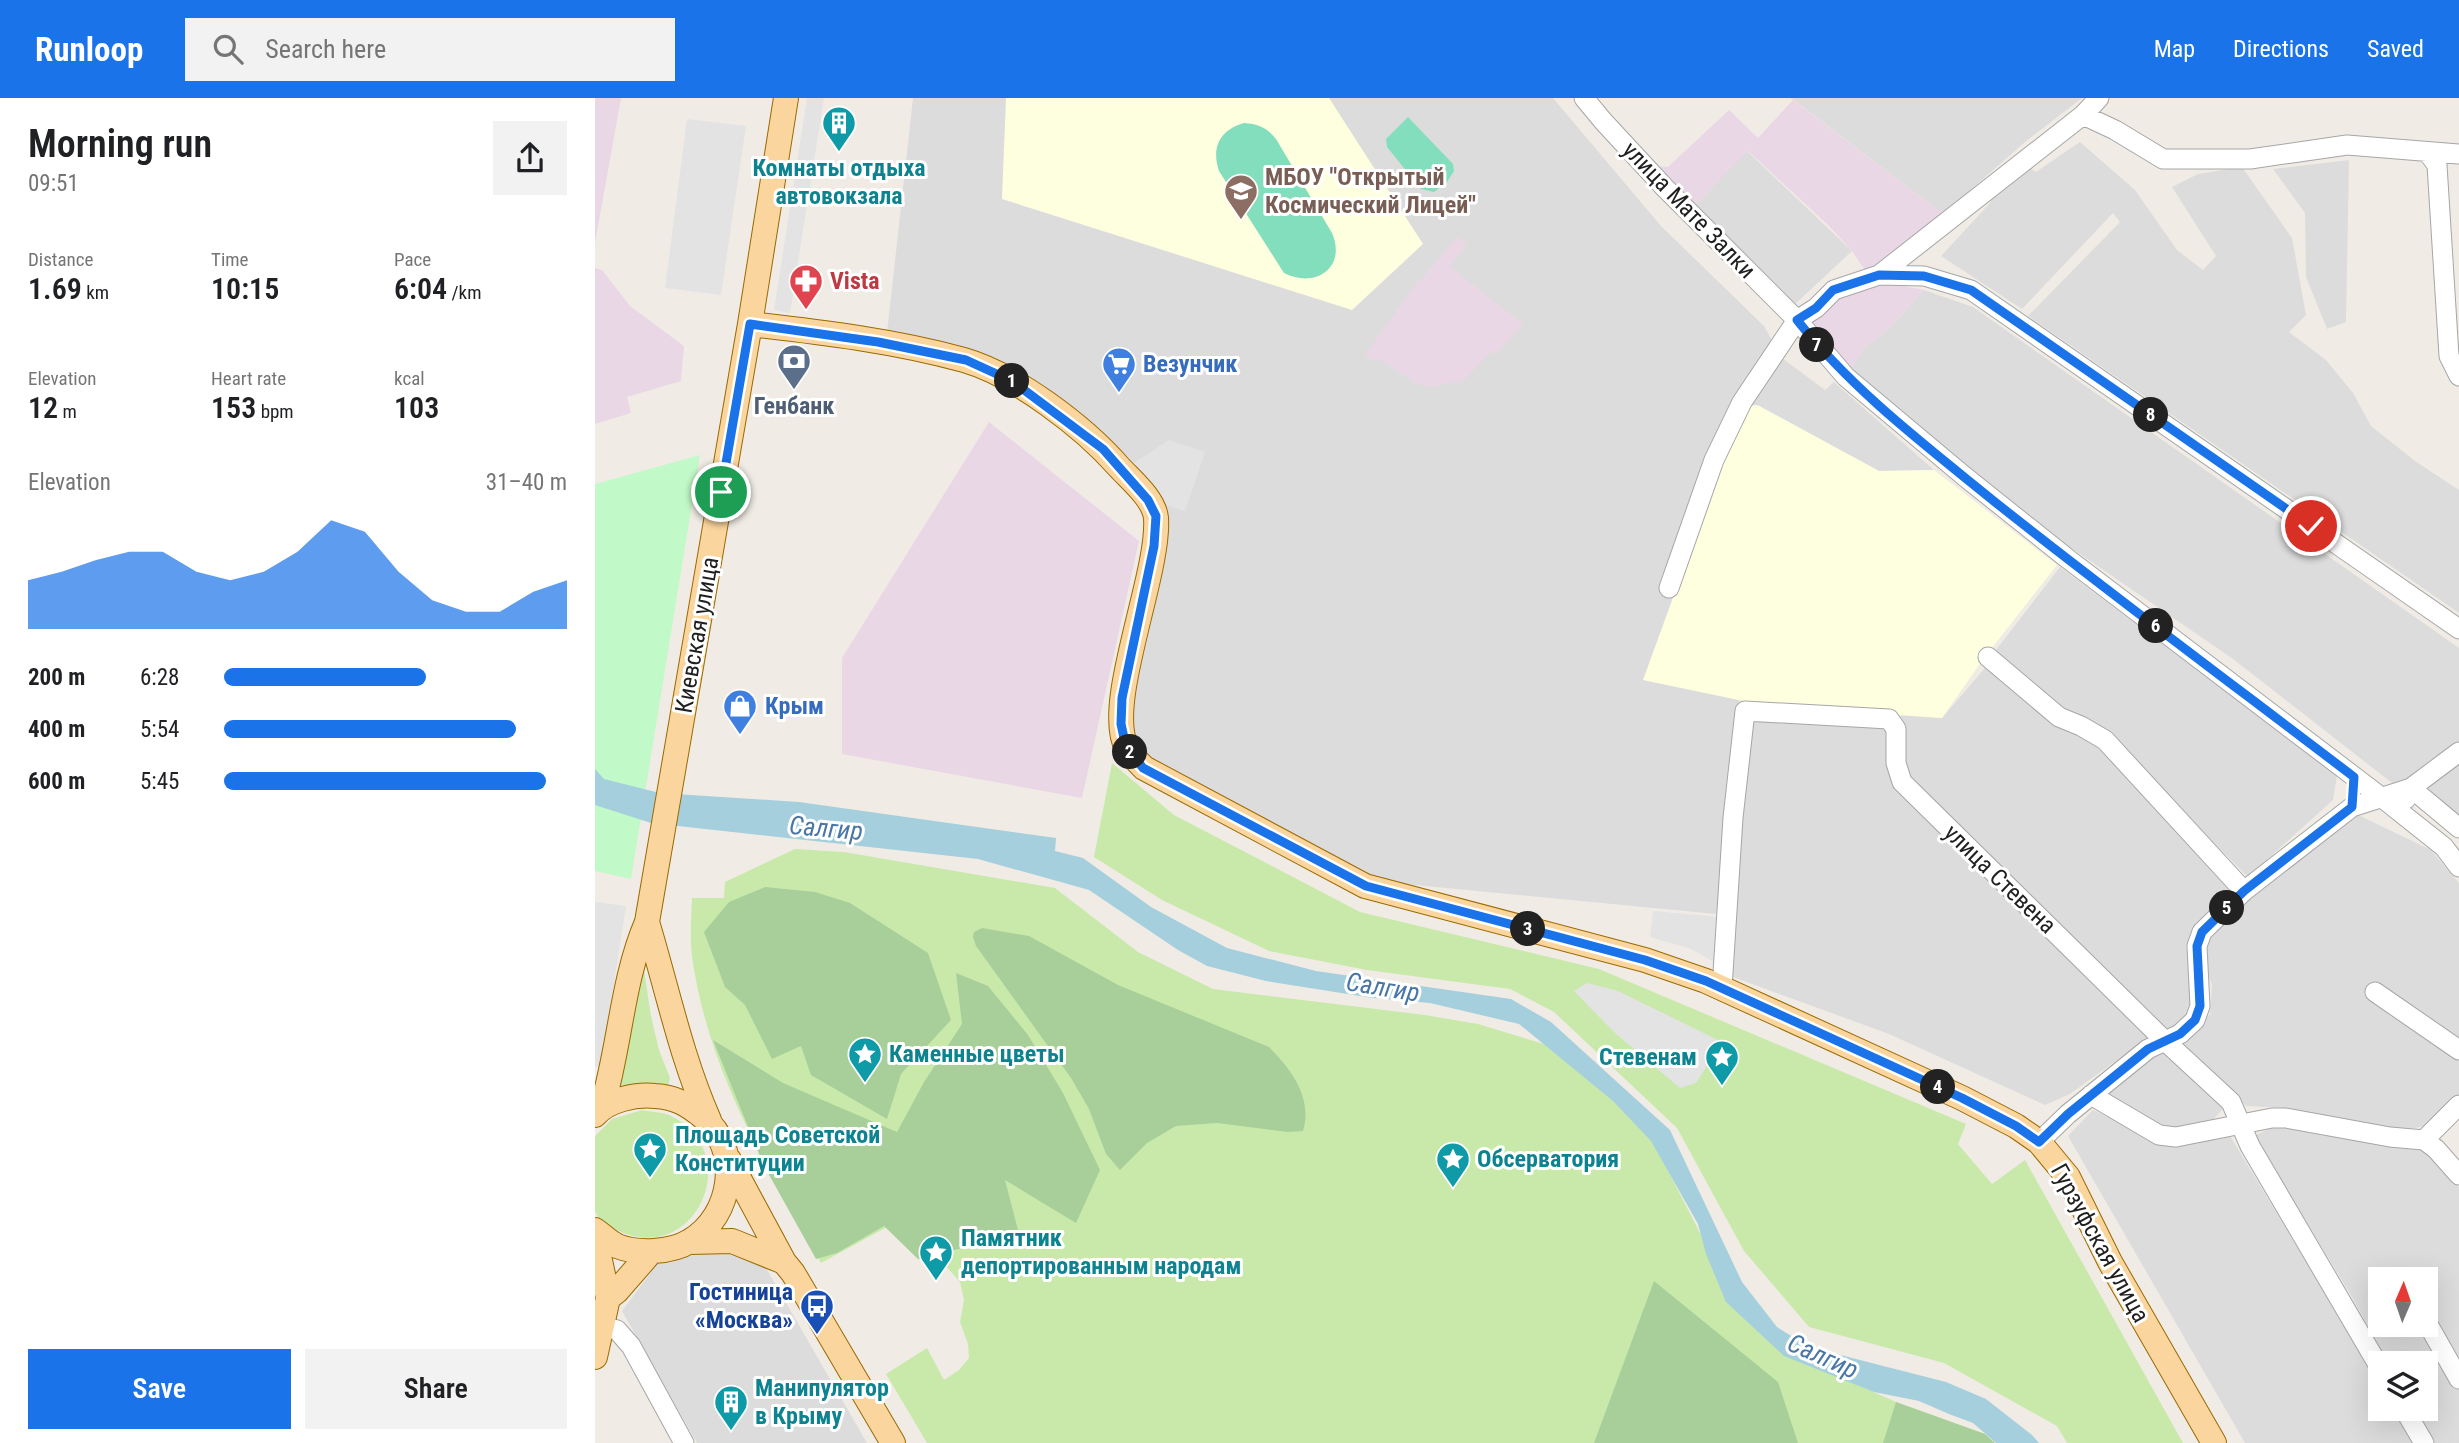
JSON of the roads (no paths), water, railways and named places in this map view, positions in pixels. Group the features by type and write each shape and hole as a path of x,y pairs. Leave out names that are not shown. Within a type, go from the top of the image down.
{"main road":[{"name":"Киевская улица","path":"599,1111 610,1079 637,946 647,922 657,869 786,98"},
{"name":"Гурзуфская улица","path":"750,324 878,342 966,360 1012,381 1042,401 1103,449 1139,489 1156,516 1154,546 1122,698 1121,724 1126,747 1143,768 1366,886 1645,960 1722,988 1962,1098 2016,1126 2039,1142 2068,1177 2110,1262 2214,1443"},
{"name":"Киевская улица","path":"647,922 681,1046 694,1087 711,1124 723,1141 728,1159 784,1262 893,1443"},
{"path":"599,1111 633,1097 662,1096 677,1099 711,1124"},
{"path":"689,1242 713,1221 726,1192 728,1159"},
{"path":"595,1230 616,1245 650,1253 689,1242 732,1241 784,1262"},
{"path":"595,1237 608,1297 595,1357"},
{"path":"608,1297 617,1291 650,1253"}],"street":[{"name":"улица Мате Залки","path":"1584,98 1665,188 1797,320 1846,377 2068,559 2444,847 2459,867"},
{"path":"1879,275 2083,115 2099,98"},
{"path":"2083,115 2164,159 2250,159 2347,145 2459,155"},
{"path":"2428,153 2437,164 2449,356 2459,376"},
{"path":"1669,587 1714,460 1742,402 1797,320 1816,308 1833,290 1879,275 1924,276 1971,290 2459,629"},
{"path":"1988,657 2059,717 2105,740 2244,891"},
{"name":"улица Стевена","path":"1722,988 1733,818 1745,711 1889,719 1896,729 1896,763 1902,782 2164,1040 2231,1102 2250,1146 2370,1351"},
{"path":"2039,1142 2148,1049 2180,1034 2195,1020 2200,1006 2197,946 2202,932 2244,891 2352,807 2411,788 2459,752"},
{"path":"2352,807 2354,777"},
{"path":"2401,813 2411,788"},
{"path":"2411,788 2459,828"},
{"path":"2375,992 2459,1051"},
{"path":"2091,1095 2159,1135 2176,1137 2272,1118 2287,1118 2390,1137 2424,1140 2436,1149 2459,1175"},
{"path":"2424,1140 2459,1105"},
{"path":"601,1326 617,1330 631,1346 684,1443"},
{"path":"2435,1337 2459,1379"},
{"path":"2411,1421 2424,1443"}],"water":[{"name":"Салгир","path":"595,769 604,779 660,793 799,802 1056,838 1055,851 1083,858 1151,907 1227,948 1316,971 1511,999 1551,1022 1670,1130 1742,1282 1777,1327 1809,1347 1946,1382 1986,1399 2039,1443 1996,1443 1973,1423 1919,1401 1874,1392 1784,1356 1726,1302 1706,1254 1698,1224 1651,1141 1613,1101 1519,1024 1430,1003 1373,998 1266,981 1207,966 1178,950 1089,890 978,859 651,823 595,805"}],"place":[{"name":"Комнаты отдыха автовокзала","path":"839,153"},
{"name":"МБОУ \"Открытый Космический Лицей\"","path":"1241,221"},
{"name":"Vista","path":"806,311"},
{"name":"Генбанк","path":"794,391"},
{"name":"Везунчик","path":"1119,394"},
{"name":"Крым","path":"740,736"},
{"name":"Каменные цветы","path":"865,1084"},
{"name":"Стевенам","path":"1722,1087"},
{"name":"Площадь Советской Конституции","path":"650,1179"},
{"name":"Обсерватория","path":"1453,1189"},
{"name":"Памятник депортированным народам","path":"936,1282"},
{"name":"Гостиница «Москва»","path":"817,1336"},
{"name":"Манипулятор в Крыму","path":"731,1432"}]}
